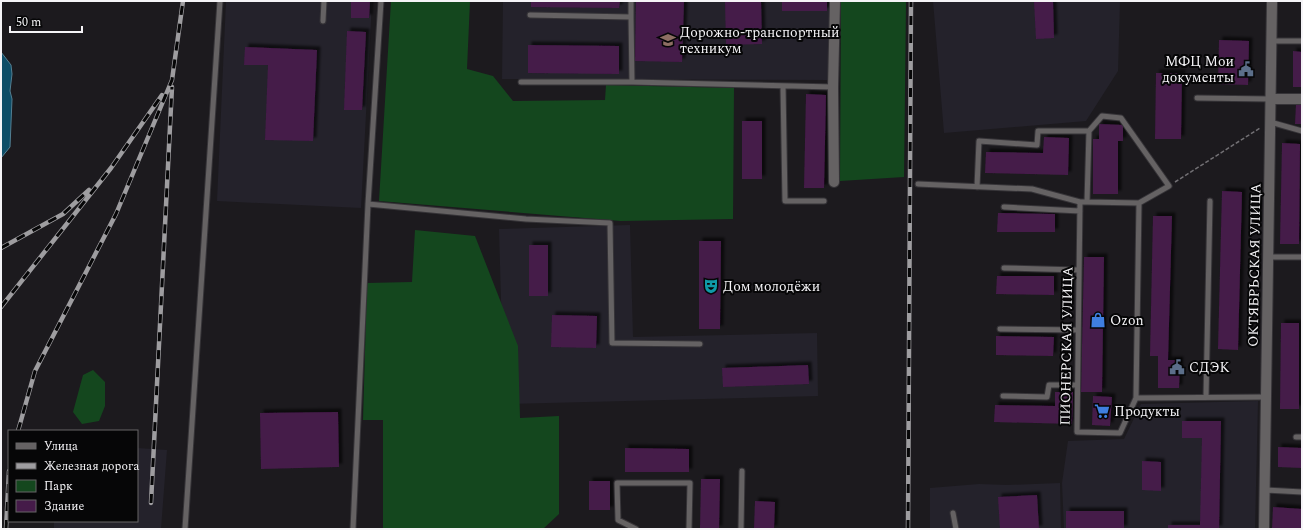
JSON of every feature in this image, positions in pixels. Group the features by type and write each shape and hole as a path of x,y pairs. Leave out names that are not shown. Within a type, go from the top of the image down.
{"street":[{"path":"834,182 833,87 835,1"},
{"name":"ОКТЯБРЬСКАЯ УЛИЦА","path":"1264,529 1272,1"},
{"path":"1270,99 1302,99"}],"lane":[{"path":"185,529 220,1"},
{"path":"323,22 324,1"},
{"path":"353,529 368,204 381,1"},
{"path":"631,1 632,82"},
{"path":"530,15 631,17"},
{"path":"1272,41 1302,41"},
{"path":"521,82 632,82 833,87"},
{"path":"783,86 785,201 824,201"},
{"path":"1197,98 1270,99"},
{"path":"918,184 1032,189 1080,202 1139,203 1169,186 1121,118 1102,116 1088,131 1087,202"},
{"path":"1270,122 1302,131"},
{"path":"977,187 979,141 1037,145 1038,131 1088,131"},
{"path":"1206,397 1210,200"},
{"name":"ПИОНЕРСКАЯ УЛИЦА","path":"1080,202 1076,432 1120,433 1136,398"},
{"path":"1139,203 1136,398 1266,397"},
{"path":"368,204 526,219 610,223 612,343 700,344"},
{"path":"1004,207 1080,211"},
{"path":"1268,257 1302,257"},
{"path":"1004,268 1079,270"},
{"path":"1000,329 1078,330"},
{"path":"1003,396 1048,397 1049,385 1077,385"},
{"path":"1296,437 1302,437"},
{"path":"741,529 742,471"},
{"path":"636,529 618,520 617,483 690,483 689,529"},
{"path":"1265,490 1302,492"},
{"path":"953,513 956,529"}],"path":[{"path":"1169,186 1270,122"}],"shaded area":[{"path":"226,1 372,1 361,208 217,201"},
{"name":"Дорожно-транспортный техникум","path":"503,1 835,1 833,80 502,79"},
{"path":"933,1 1120,1 1118,71 1086,121 944,133"},
{"path":"630,225 633,337 817,333 818,396 504,404 499,229"},
{"path":"1258,401 1255,529 1064,529 1062,483 1068,441 1124,439 1141,404"},
{"path":"138,448 167,450 161,529 54,529 54,522 138,522"},
{"path":"1060,483 1061,529 930,529 930,488 979,484 1007,485"}],"green space":[{"path":"391,1 470,1 467,69 493,76 513,101 605,100 606,85 734,88 733,219 621,221 379,201"},
{"path":"841,1 906,1 904,177 840,181"},
{"path":"415,230 475,236 518,346 520,418 559,416 559,514 543,529 383,529 383,420 363,420 367,283 412,282"},
{"path":"93,370 105,382 105,406 99,421 82,424 73,412 83,375"}],"water":[{"path":"1,52 11,65 12,74 10,91 12,99 10,147 1,158"}],"building":[{"path":"351,1 370,1 369,18 351,18"},
{"path":"531,1 620,1 619,8 531,7"},
{"path":"636,1 684,1 682,62 635,61"},
{"path":"725,1 761,1 762,44 726,45"},
{"path":"782,1 827,1 827,11 782,11"},
{"path":"1034,1 1053,1 1054,38 1036,39"},
{"path":"347,31 366,32 362,110 344,110"},
{"path":"1219,40 1249,41 1248,85 1218,84"},
{"path":"528,45 619,46 619,74 528,73"},
{"path":"245,47 317,50 313,141 265,140 268,65 244,65"},
{"path":"1293,51 1302,52 1302,87 1293,87"},
{"path":"1156,73 1182,73 1181,139 1155,139"},
{"path":"806,94 826,95 824,188 804,188"},
{"path":"1296,104 1302,104 1302,124 1295,124"},
{"path":"742,121 762,121 762,179 742,179"},
{"path":"1099,124 1123,125 1123,141 1118,141 1118,194 1093,194 1093,139 1099,139"},
{"path":"1044,137 1069,138 1068,175 985,173 986,152 1043,153"},
{"path":"1282,143 1300,144 1299,244 1280,244"},
{"path":"1222,191 1242,192 1238,350 1218,349"},
{"path":"998,213 1055,214 1055,232 997,232"},
{"path":"1153,216 1172,216 1168,360 1180,360 1179,388 1158,388 1158,356 1150,356"},
{"path":"699,241 721,241 720,329 699,329"},
{"path":"529,245 548,245 548,296 529,296"},
{"path":"1084,257 1104,257 1102,392 1081,392"},
{"path":"997,276 1054,276 1054,295 996,294"},
{"path":"552,315 597,316 596,348 551,347"},
{"path":"1281,323 1299,323 1299,409 1280,409"},
{"path":"996,336 1054,337 1053,356 996,355"},
{"path":"808,365 809,384 723,387 722,368"},
{"path":"1055,392 1073,392 1072,424 994,422 995,405 1055,406"},
{"name":"Продукты","path":"1093,396 1112,397 1110,426 1092,425"},
{"path":"338,412 339,467 261,469 260,413"},
{"path":"1182,421 1221,421 1219,529 1168,529 1168,525 1200,525 1202,438 1182,438"},
{"path":"1278,447 1302,448 1302,468 1278,467"},
{"path":"625,448 689,449 689,472 625,472"},
{"path":"1142,461 1161,462 1161,491 1142,490"},
{"path":"701,479 720,479 719,529 700,529"},
{"path":"589,481 610,481 610,510 589,510"},
{"path":"1037,495 1039,529 1000,529 998,497"},
{"path":"755,501 775,502 774,529 754,529"},
{"path":"1273,507 1302,509 1302,528 1272,529"},
{"path":"1066,511 1124,511 1124,529 1066,529"}],"railway":[{"path":"18,430 35,371 116,214 172,80 183,1"},
{"path":"908,529 911,1"},
{"path":"151,503 172,87"},
{"path":"1,307 111,168 162,95"},
{"path":"1,248 63,214 89,190"},
{"path":"6,529 8,490"}],"place":[{"name":"Дорожно-транспортный техникум","path":"668,40"},
{"name":"МФЦ Мои документы","path":"1246,69"},
{"name":"Дом молодёжи","path":"711,286"},
{"name":"Ozon","path":"1098,320"},
{"name":"СДЭК","path":"1177,367"},
{"name":"Продукты","path":"1102,411"}]}
